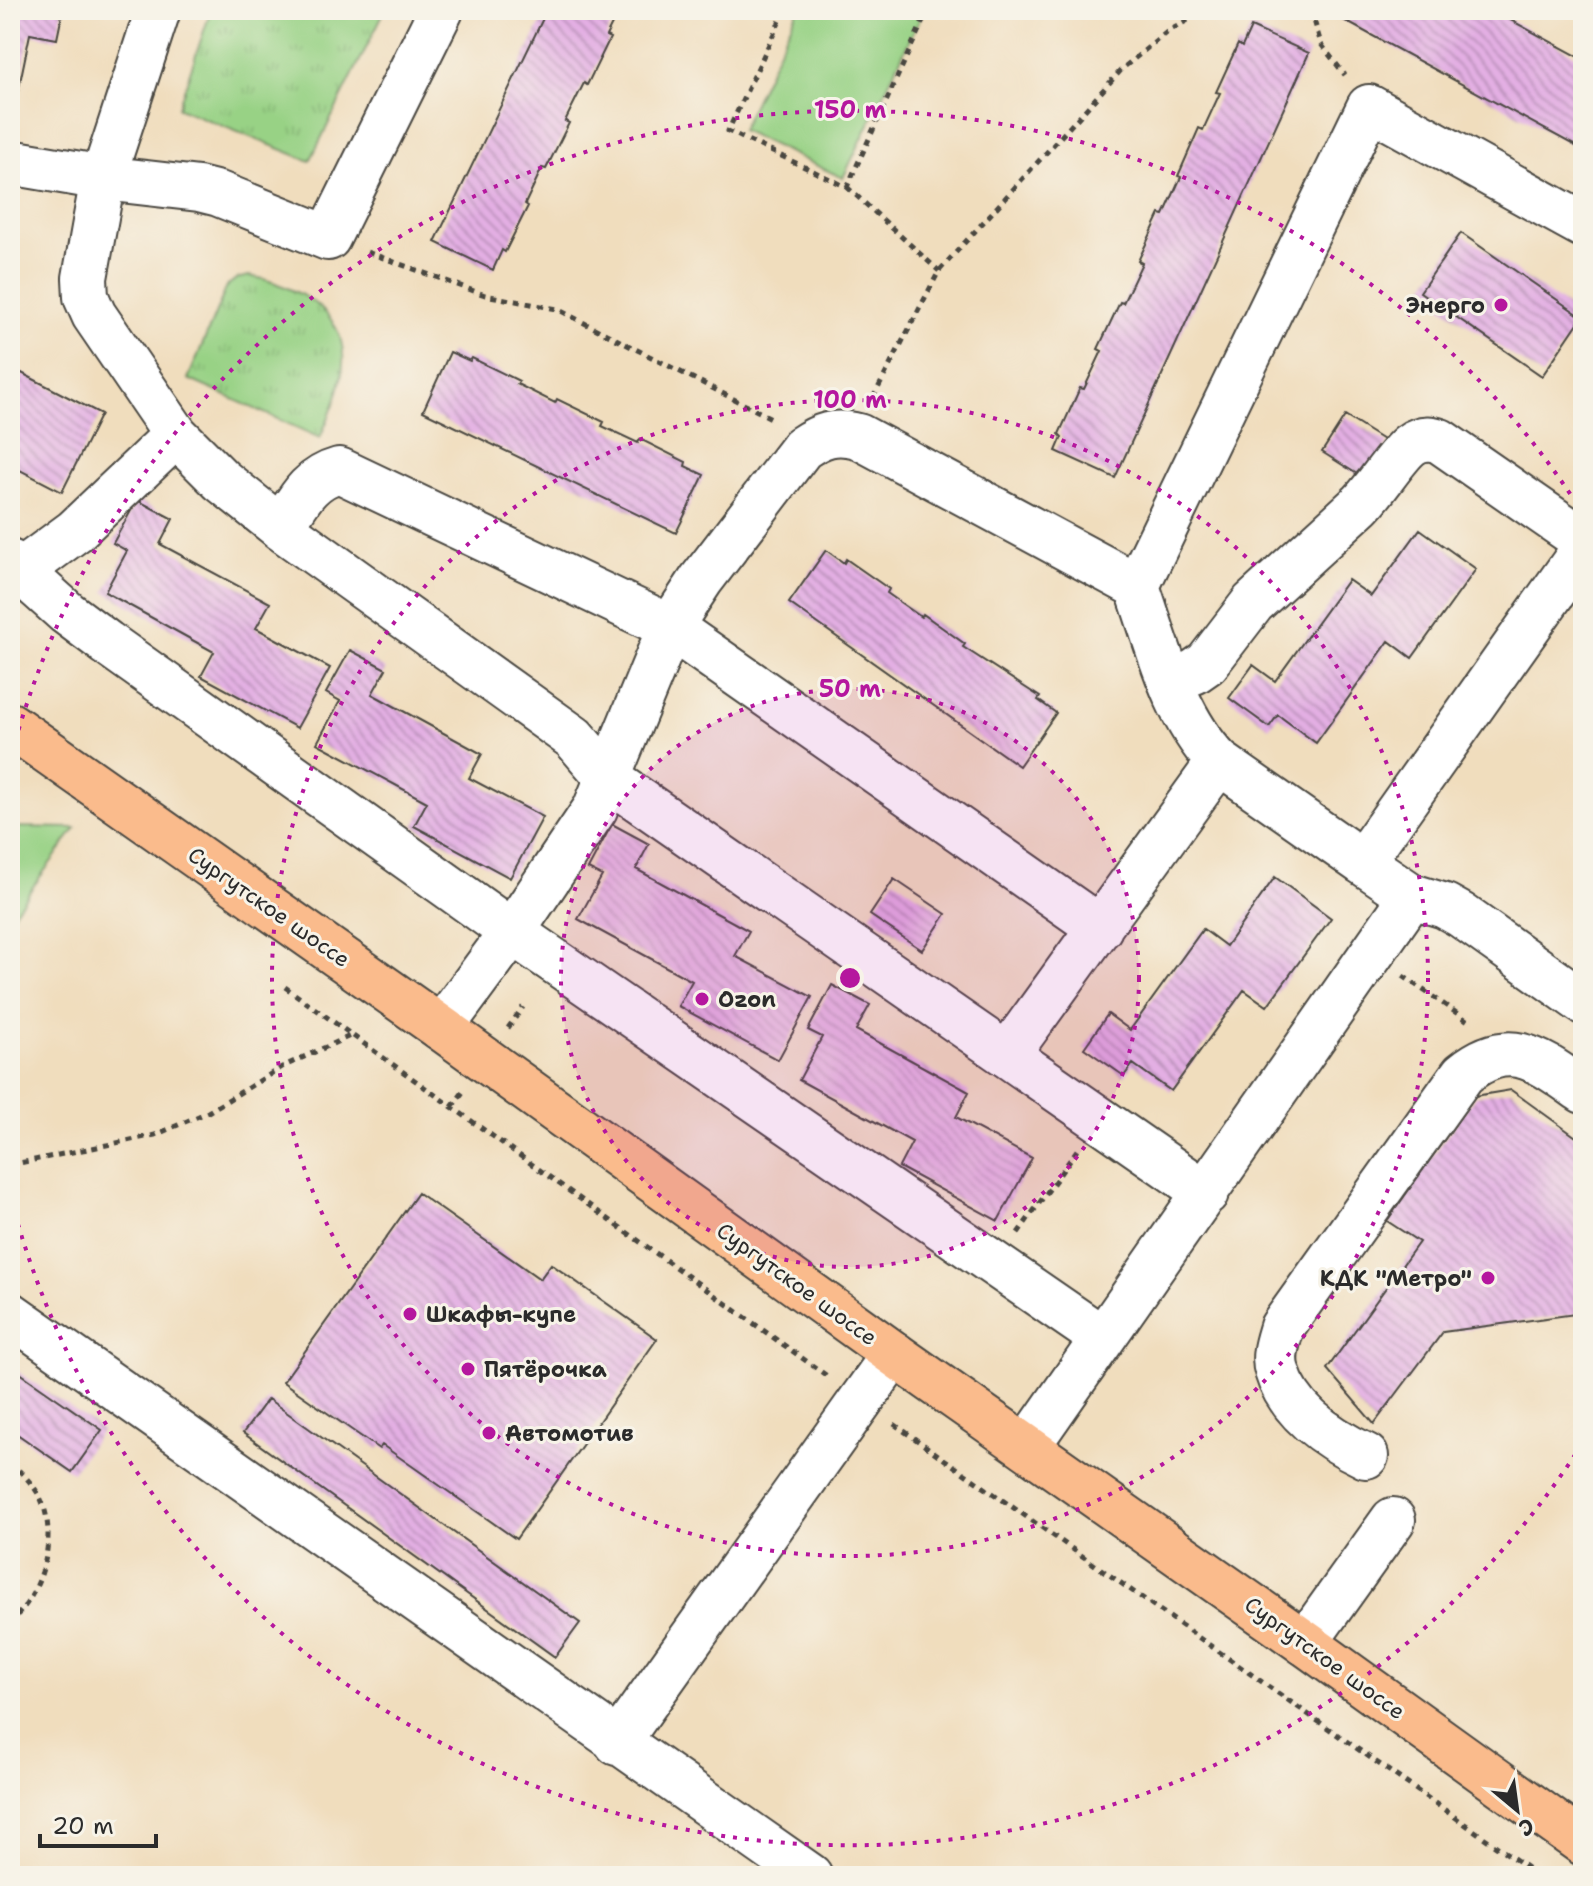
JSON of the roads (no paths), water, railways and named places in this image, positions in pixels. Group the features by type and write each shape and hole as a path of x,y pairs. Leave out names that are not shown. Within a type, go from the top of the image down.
{"main road":[{"name":"Сургутское шоссе","path":"10,725 441,1028 1583,1843"}],"lane":[{"path":"158,10 103,178 85,278 86,297 94,315 176,435 221,480 281,528 574,738 609,779 1206,1193"},
{"path":"10,162 103,178 199,189 328,238 441,10"},
{"path":"1137,586 1369,107 1583,225"},
{"path":"441,1028 512,932 595,809 670,627 701,580 802,448 821,435 842,432 858,436 1137,586 1170,680 1191,727 1202,745 1219,762 1412,896 1445,906 1461,915 1583,1002"},
{"path":"176,435 75,531 13,571 107,643 512,932 1102,1338"},
{"path":"1170,680 1194,672 1207,663 1253,603 1361,504 1409,446 1420,440 1430,438 1440,441 1583,540"},
{"path":"281,528 308,488 321,475 339,470 670,627 1100,928"},
{"path":"1362,862 1583,550"},
{"path":"1007,1055 1219,762"},
{"path":"1027,1447 1412,896"},
{"path":"1366,1456 1343,1445 1312,1422 1291,1399 1276,1370 1275,1348 1282,1327 1463,1074 1480,1060 1499,1054 1519,1054 1543,1063 1583,1091"},
{"path":"10,1314 810,1876"},
{"path":"617,1743 894,1354"},
{"path":"1305,1643 1393,1520"}],"place":[{"name":"Энерго","path":"1501,305"},
{"name":"Ozon","path":"702,999"},
{"name":"КДК \"Метро\"","path":"1488,1278"},
{"name":"Шкафы-купе","path":"410,1314"},
{"name":"Пятёрочка","path":"468,1369"},
{"name":"Автомотив","path":"489,1433"}]}
